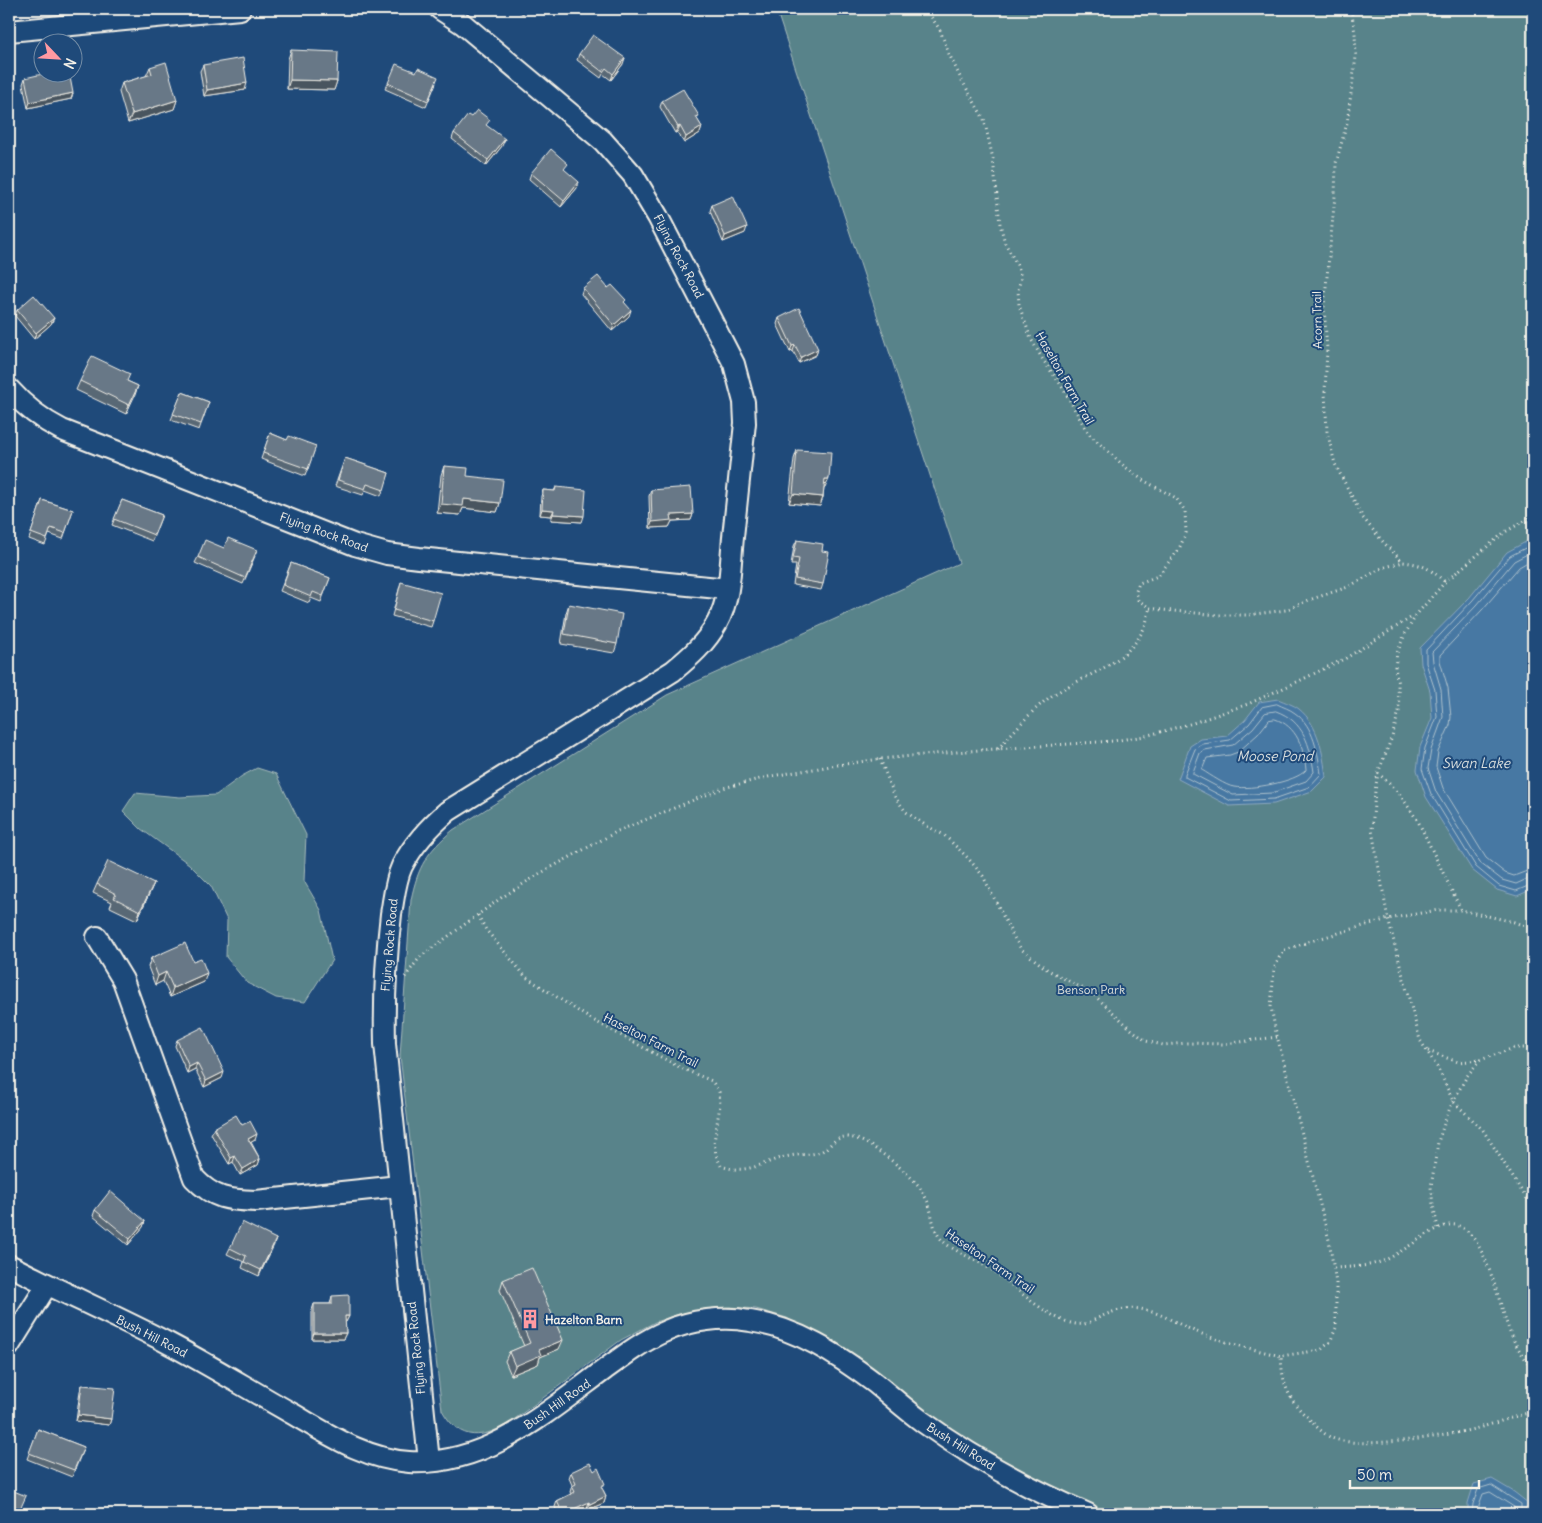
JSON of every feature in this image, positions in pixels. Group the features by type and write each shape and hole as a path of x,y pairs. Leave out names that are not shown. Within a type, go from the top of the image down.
{"street":[{"path":"9,31 180,12 240,9"},
{"name":"Flying Rock Road","path":"429,1461 385,1044 386,959 395,888 401,868 412,848 428,829 448,811 664,676 688,659 702,646 718,622 728,589 745,423 744,402 740,383 726,345 645,194 620,159 603,141 463,24 440,9"},
{"name":"Flying Rock Road","path":"9,388 30,411 62,430 327,535 370,550 419,558 728,589"},
{"path":"97,937 123,980 194,1178 203,1187 214,1195 256,1201 399,1186"},
{"name":"Bush Hill Road","path":"9,1265 169,1343 346,1444 392,1460 410,1462 443,1460 480,1451 498,1443 533,1423 647,1340 666,1331 685,1324 706,1321 746,1320 780,1328 812,1342 841,1358 920,1420 970,1454 1058,1502 1088,1514"},
{"path":"9,1346 47,1285"}],"path":[{"name":"Haselton Farm Trail","path":"926,9 940,30 960,77 984,119 993,159 1000,224 1005,243 1021,277 1018,290 1019,305 1031,339 1061,385 1088,434 1141,479 1176,498 1185,511 1186,533 1179,549 1158,576 1139,582 1136,592 1138,600 1150,608"},
{"name":"Acorn Trail","path":"1351,9 1356,57 1347,123 1336,163 1335,196 1324,307 1327,348 1325,392 1327,431 1335,464 1363,518 1403,562"},
{"path":"1533,516 1504,532 1446,582 1417,614 1405,634 1397,653 1395,667 1399,711 1392,737 1378,772 1374,790 1372,830 1388,919 1420,1040 1439,1070 1453,1101 1483,1130 1533,1207"},
{"path":"998,749 1027,717 1051,697 1110,665 1124,654 1138,638 1145,626 1150,608 1219,615 1248,615 1286,610 1348,587 1382,568 1403,562 1417,563 1429,569 1446,582"},
{"path":"420,957 501,898 539,874 618,831 723,788 772,776 831,766 998,749 1114,741 1145,736 1193,723 1248,704 1346,658 1417,614"},
{"path":"880,760 895,797 906,812 944,835 968,858 983,876 1021,949 1048,970 1093,994 1146,1041 1163,1045 1187,1043 1225,1044 1277,1037"},
{"path":"1378,772 1399,793 1418,821 1461,910"},
{"path":"1533,929 1514,922 1461,910 1430,911 1388,919 1285,950 1274,969 1272,983 1272,1007 1277,1037 1329,1240 1336,1283 1336,1328 1330,1342 1321,1350 1281,1356 1282,1377 1290,1396 1304,1414 1318,1428 1331,1437 1361,1443 1435,1437 1478,1428 1533,1412"},
{"name":"Haselton Farm Trail","path":"478,915 486,930 526,977 588,1018 684,1069 712,1081 719,1092 720,1105 714,1142 716,1155 721,1166 730,1169 761,1166 790,1156 819,1153 836,1139 854,1138 865,1142 881,1153 918,1185 928,1202 937,1235 948,1245 991,1270 1052,1316 1071,1324 1085,1324 1117,1309 1128,1308 1149,1311 1198,1333 1281,1356"},
{"path":"1427,1051 1458,1062 1480,1060 1514,1048 1533,1048"},
{"path":"1438,1228 1431,1187 1438,1142 1453,1101 1467,1076 1480,1060"},
{"path":"1334,1268 1362,1266 1382,1261 1438,1228 1450,1224 1460,1226 1468,1231 1477,1242 1514,1341 1524,1355 1533,1374"}],"green space":[{"name":"Benson Park","path":"776,9 1533,9 1533,1514 1111,1514 1066,1495 955,1442 830,1346 787,1318 756,1309 730,1307 705,1309 679,1314 655,1322 621,1340 512,1421 492,1432 473,1435 465,1433 449,1421 442,1410 400,1056 411,900 417,878 425,860 436,845 453,830 667,695 959,563"},
{"path":"257,768 276,774 306,835 304,881 321,910 332,960 305,1002 276,998 247,983 226,957 227,920 211,886 189,864 141,829 123,811 135,793 180,797 216,795 242,776"}],"water":[{"name":"Swan Lake","path":"1533,538 1533,889 1517,896 1497,890 1472,870 1426,797 1417,770 1420,747 1432,718 1430,691 1421,664 1420,648 1469,598 1507,552"},
{"name":"Moose Pond","path":"1278,699 1297,708 1306,716 1316,731 1326,777 1312,791 1274,804 1229,806 1178,779 1190,746 1201,739 1227,736 1245,720 1259,702"},
{"path":"1492,1479 1528,1503 1525,1514 1468,1514 1468,1503 1474,1484"}],"building":[{"path":"593,35 625,58 613,74 606,68 603,72 579,54"},
{"path":"291,50 338,52 337,81 290,80"},
{"path":"243,58 247,83 207,90 203,65"},
{"path":"166,62 177,100 132,114 122,83 152,74 150,67"},
{"path":"396,64 416,72 418,68 438,77 428,101 388,83"},
{"path":"32,76 32,82 71,82 73,93 30,102 25,78"},
{"path":"683,89 699,116 696,117 702,127 686,137 662,101"},
{"path":"477,110 490,120 486,125 505,139 488,160 454,133 468,115 471,117"},
{"path":"551,149 568,164 564,169 579,182 564,201 531,173"},
{"path":"733,196 747,227 725,236 712,205"},
{"path":"598,276 608,288 612,285 626,300 624,302 631,310 614,325 583,288"},
{"path":"34,295 54,318 36,333 17,310"},
{"path":"799,308 818,349 801,357 795,345 792,346 779,318"},
{"path":"92,356 130,374 127,381 138,386 129,405 80,381"},
{"path":"182,392 209,402 201,424 173,414"},
{"path":"270,433 287,440 289,436 316,446 308,469 263,453"},
{"path":"797,450 831,452 829,479 825,479 823,497 793,494"},
{"path":"345,458 389,473 384,490 367,484 365,489 338,480"},
{"path":"444,466 468,468 467,476 503,480 500,503 464,499 463,506 441,504"},
{"path":"556,487 586,490 584,516 553,514 554,510 542,509 543,490 555,491"},
{"path":"691,487 693,514 671,515 672,520 652,522 651,490"},
{"path":"42,500 73,510 65,533 51,528 47,539 31,533"},
{"path":"122,500 162,515 154,535 114,519"},
{"path":"228,538 257,550 245,578 198,557 205,540 224,548"},
{"path":"797,540 823,544 822,551 829,552 823,584 795,579 799,559 793,558"},
{"path":"291,563 330,578 323,596 313,592 311,597 283,585"},
{"path":"401,582 441,593 433,621 394,610"},
{"path":"569,604 622,614 617,644 564,634"},
{"path":"108,861 154,883 140,911 114,898 116,894 97,884"},
{"path":"185,943 193,961 201,958 207,973 173,988 166,972 158,976 151,958"},
{"path":"203,1027 224,1072 206,1081 197,1063 189,1067 177,1040"},
{"path":"236,1115 242,1125 250,1121 257,1134 248,1139 260,1159 243,1169 235,1156 231,1158 214,1128"},
{"path":"110,1191 145,1221 130,1239 95,1210"},
{"path":"242,1222 276,1239 261,1270 244,1262 246,1256 230,1248"},
{"name":"Hazelton Barn","path":"532,1268 563,1340 539,1350 541,1355 515,1366 509,1352 530,1343 503,1280"},
{"path":"349,1295 349,1316 345,1316 346,1333 314,1333 314,1304 332,1304 332,1296"},
{"path":"82,1385 115,1388 111,1419 78,1415"},
{"path":"38,1429 84,1447 74,1470 29,1453"},
{"path":"590,1463 594,1471 598,1468 605,1484 601,1486 606,1496 563,1514 557,1501 575,1492 572,1486 576,1484 571,1472"},
{"path":"9,1489 26,1496 18,1514 9,1514"}],"place":[{"name":"Hazelton Barn","path":"530,1319"}]}
